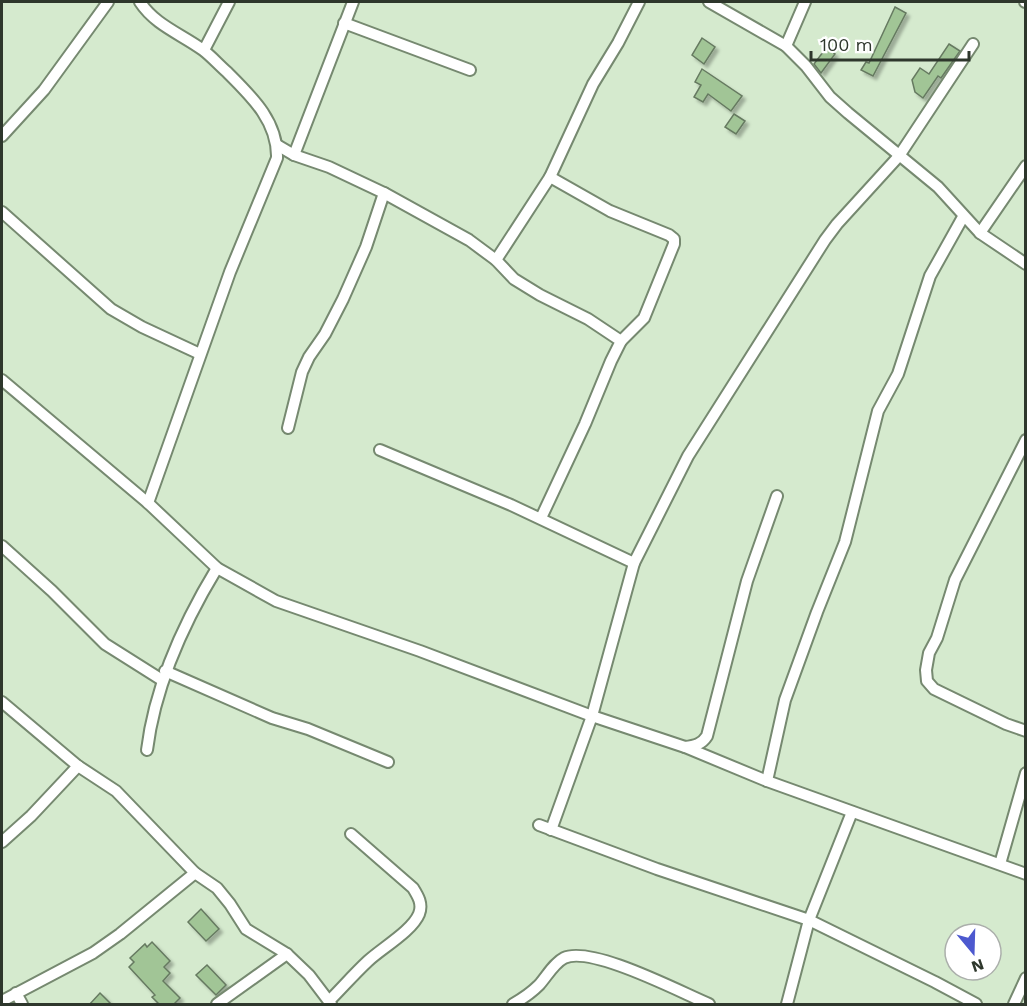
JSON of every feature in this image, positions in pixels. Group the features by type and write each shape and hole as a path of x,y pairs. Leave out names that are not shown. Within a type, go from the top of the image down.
{"street":[{"path":"2,136 44,90 108,2"},
{"path":"141,2 155,19 204,50 256,101 274,133 277,145 277,158 230,272 148,503"},
{"path":"204,50 229,2"},
{"path":"294,155 353,2"},
{"path":"496,260 550,177 593,84 618,44 639,2"},
{"path":"709,2 786,46 806,66 830,97 946,195 963,217 980,233 1026,264"},
{"path":"786,46 805,2"},
{"path":"344,23 470,70"},
{"path":"551,830 592,717 634,562 688,456 825,240 899,156 973,44"},
{"path":"277,145 294,155 329,167 384,193 469,240 496,260 514,279 588,319 621,341"},
{"path":"980,233 1026,166"},
{"path":"541,518 585,424 610,361 621,341 644,318 674,244 674,238 669,235 600,206 550,177"},
{"path":"288,428 302,372 343,299 366,247 384,193"},
{"path":"2,212 111,309 142,327 200,354"},
{"path":"767,781 785,700 845,542 878,411 898,374 930,276 963,217"},
{"path":"2,380 148,503 217,568 276,601 420,651 592,717 685,747 767,781 1026,874"},
{"path":"1026,440 955,580 937,638 929,653 926,670 927,681 934,689 1006,724 1026,731"},
{"path":"380,450 541,518 634,562"},
{"path":"685,747 696,746 707,736 747,581 777,496"},
{"path":"2,546 52,591 105,644 164,676 272,718 308,729 387,762"},
{"path":"147,750 164,676 201,594 217,568"},
{"path":"2,702 78,766 116,791 195,873 217,888 246,929 287,954 309,975 330,1003 369,960 412,923 418,915 420,906 420,899 413,888 351,834"},
{"path":"2,842 78,766"},
{"path":"1000,864 1026,773"},
{"path":"787,1005 809,920 852,812"},
{"path":"539,825 657,869 809,920 935,982 976,1005"},
{"path":"2,1001 93,953 195,873"},
{"path":"217,1005 287,954"},
{"path":"513,1005 537,987 565,957 578,955 607,960 709,1005"},
{"path":"1014,1005 1026,978"},
{"path":"16,993 21,1005"}],"building":[{"path":"895,7 906,13 873,76 861,70 866,62 869,63"},
{"path":"702,38 715,47 704,64 692,55"},
{"path":"949,44 960,51 941,78 938,76 923,98 915,92 912,80 920,68 929,74"},
{"path":"826,48 835,54 821,73 814,64"},
{"path":"702,69 742,96 731,111 708,94 703,102 694,97 701,85 695,82"},
{"path":"734,114 745,121 736,134 725,127"},
{"path":"201,909 219,929 206,941 188,922"},
{"path":"152,942 170,961 164,967 170,973 163,981 180,998 173,1005 160,1005 152,997 155,995 129,967 134,962 130,958 145,944 147,947"},
{"path":"207,965 226,985 216,995 196,975"},
{"path":"100,993 112,1005 89,1005"}]}
